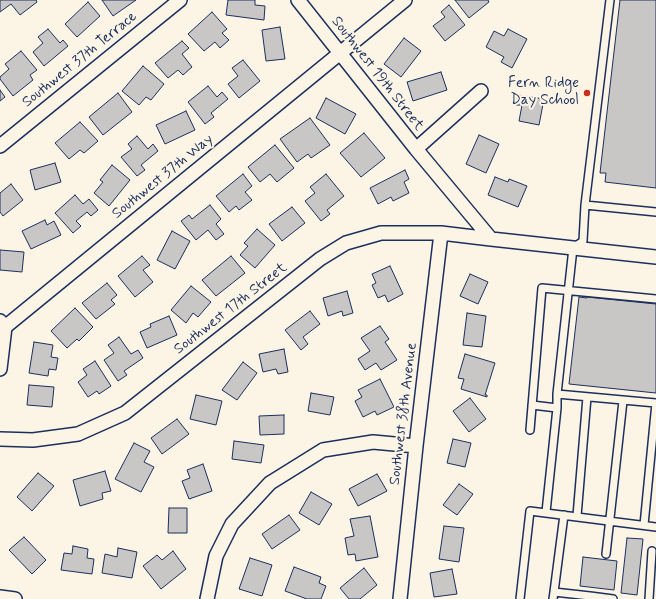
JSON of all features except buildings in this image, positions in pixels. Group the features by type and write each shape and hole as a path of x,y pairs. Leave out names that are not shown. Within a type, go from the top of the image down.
{"street":[{"name":"Southwest 37th Terrace","path":"0,146 180,0"},
{"name":"Southwest 19th Street","path":"298,0 490,239"},
{"path":"340,53 404,0"},
{"name":"Southwest 37th Way","path":"2,324 340,53"},
{"name":"Southwest 19th Street","path":"416,148 481,91"},
{"name":"Southwest 17th Street","path":"0,439 33,440 78,434 125,413 320,259 346,243 382,232 442,233 490,239"},
{"name":"Southwest 38th Avenue","path":"400,599 416,446 442,233"},
{"path":"490,239 656,258"},
{"path":"0,369 2,324"},
{"path":"207,599 216,556 232,524 270,483 323,450 373,442 416,446"},
{"path":"0,597 15,599"}],"lane":[{"path":"546,512 573,248 583,241 585,205 610,0"},
{"path":"585,205 656,212"},
{"path":"530,430 542,288 656,299"},
{"path":"557,394 656,403 644,525"},
{"path":"577,516 587,397"},
{"path":"606,554 623,401"},
{"path":"532,405 557,408"},
{"path":"520,599 530,511 656,527"},
{"path":"564,515 554,595 613,599"},
{"path":"649,599 652,551"}],"place":[{"name":"Fern Ridge Day School","path":"587,93"}]}
